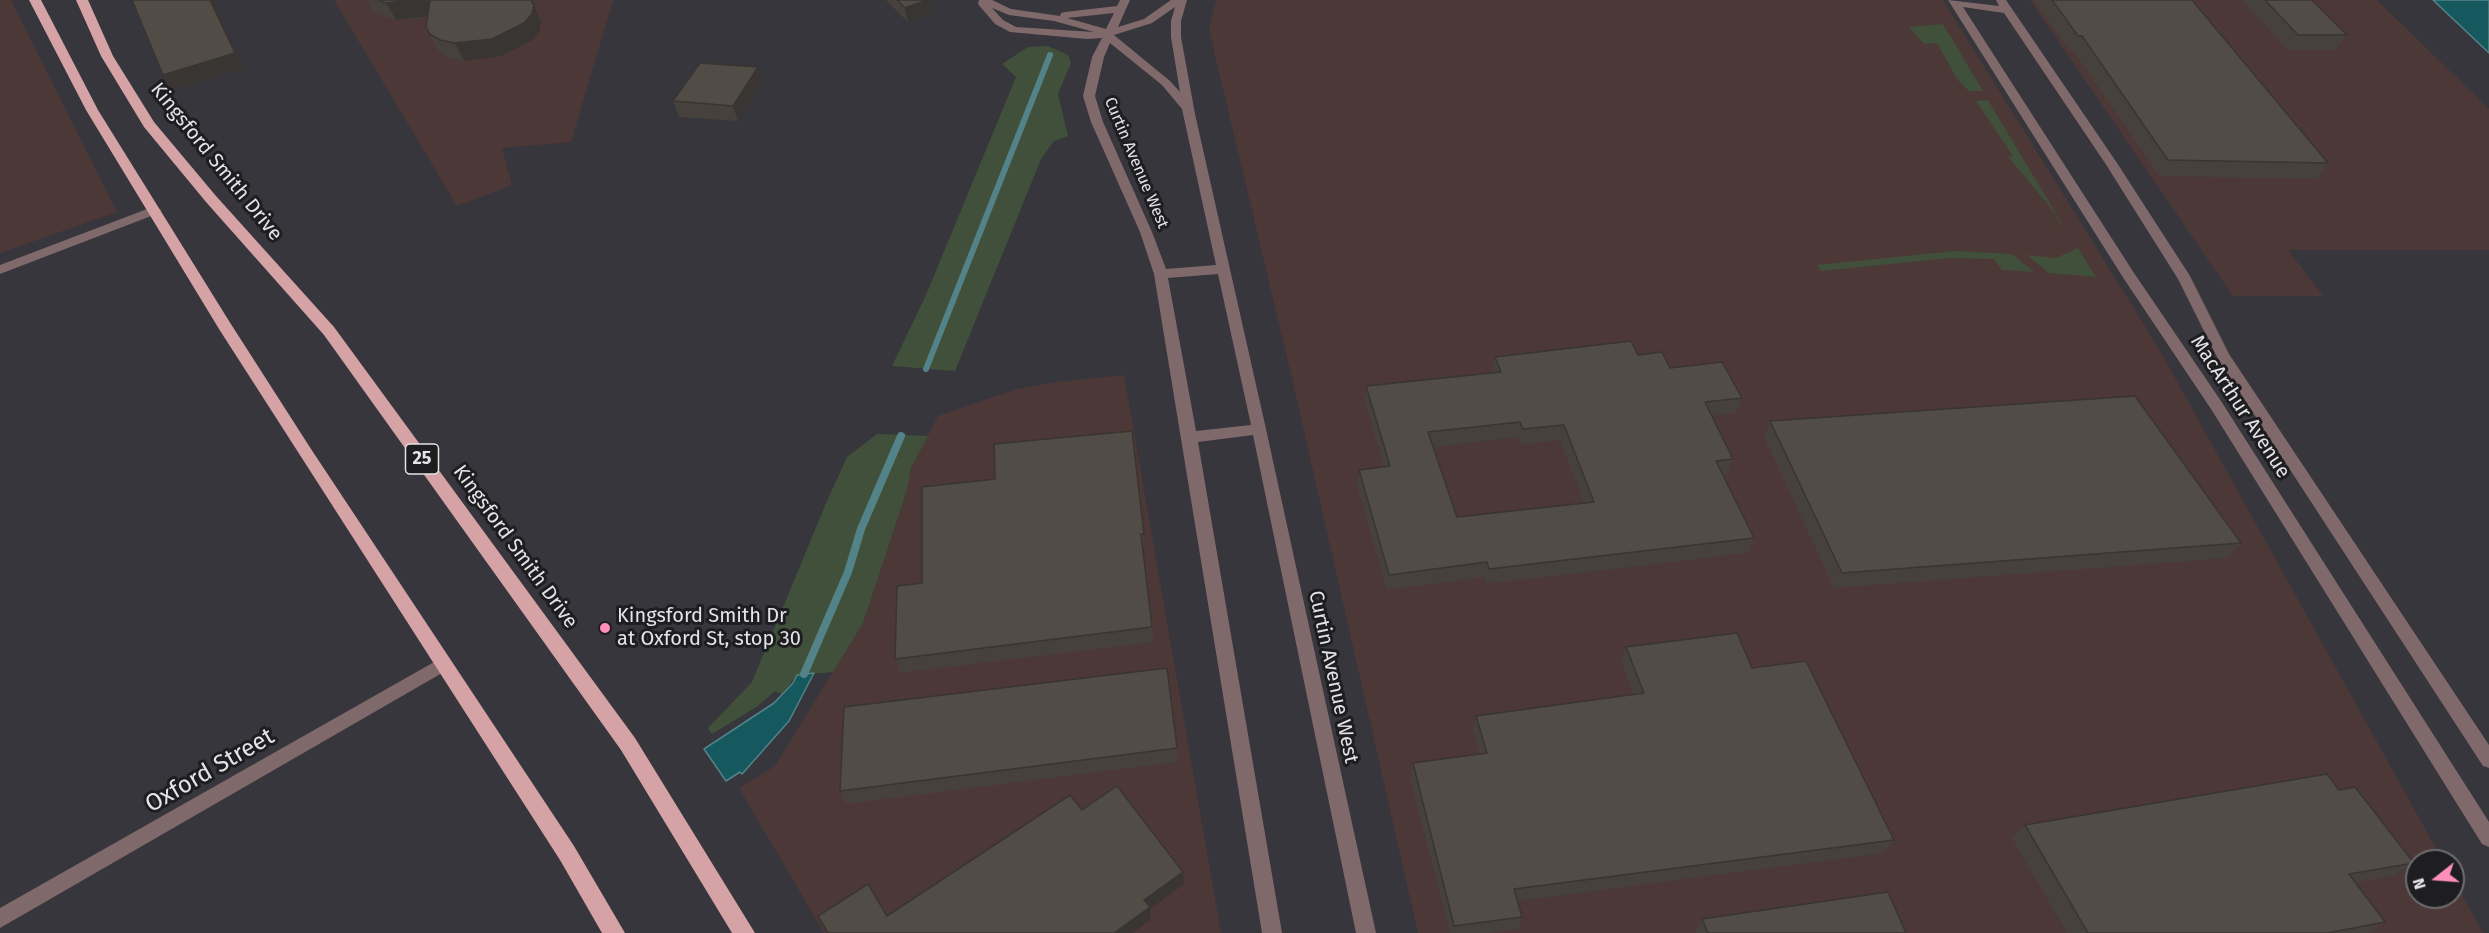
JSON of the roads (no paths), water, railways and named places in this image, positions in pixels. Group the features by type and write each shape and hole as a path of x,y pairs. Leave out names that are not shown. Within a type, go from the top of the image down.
{"highway":[{"path":"35,0 81,89 304,453 567,853 614,933"},
{"name":"Kingsford Smith Drive","path":"82,0 107,56 148,124 211,199 329,331 628,744 744,933"}],"street":[{"path":"982,0 1006,12 1084,25 1107,34 1172,89 1188,114"},
{"path":"982,0 999,22 1014,30 1074,36 1107,34 1153,18 1180,0"},
{"name":"Curtin Avenue West","path":"1180,0 1176,37 1188,114 1259,429 1366,933"},
{"path":"1954,1 2005,5"},
{"name":"MacArthur Avenue","path":"1954,1 2128,276 2216,405 2489,838"},
{"path":"1029,15 1060,15 1123,5"},
{"name":"Curtin Avenue West","path":"1123,5 1107,34 1092,73 1089,96 1097,122 1146,232 1161,274 1272,933"},
{"name":"MacArthur Avenue","path":"2005,5 2112,163 2185,279 2223,356 2489,760"},
{"path":"0,270 156,210"},
{"path":"1161,274 1224,269"},
{"path":"1190,437 1259,429"},
{"name":"Oxford Street","path":"0,919 443,664"}],"water":[{"path":"2433,0 2489,0 2489,53"},
{"path":"814,673 789,721 742,774 740,772 726,781 704,749 774,703 793,683 797,675"}],"waterway":[{"path":"926,369 1050,55"},
{"path":"804,674 848,572 861,529 901,436"}],"place":[{"name":"Kingsford Smith Dr at Oxford St, stop 30","path":"605,628"}]}
